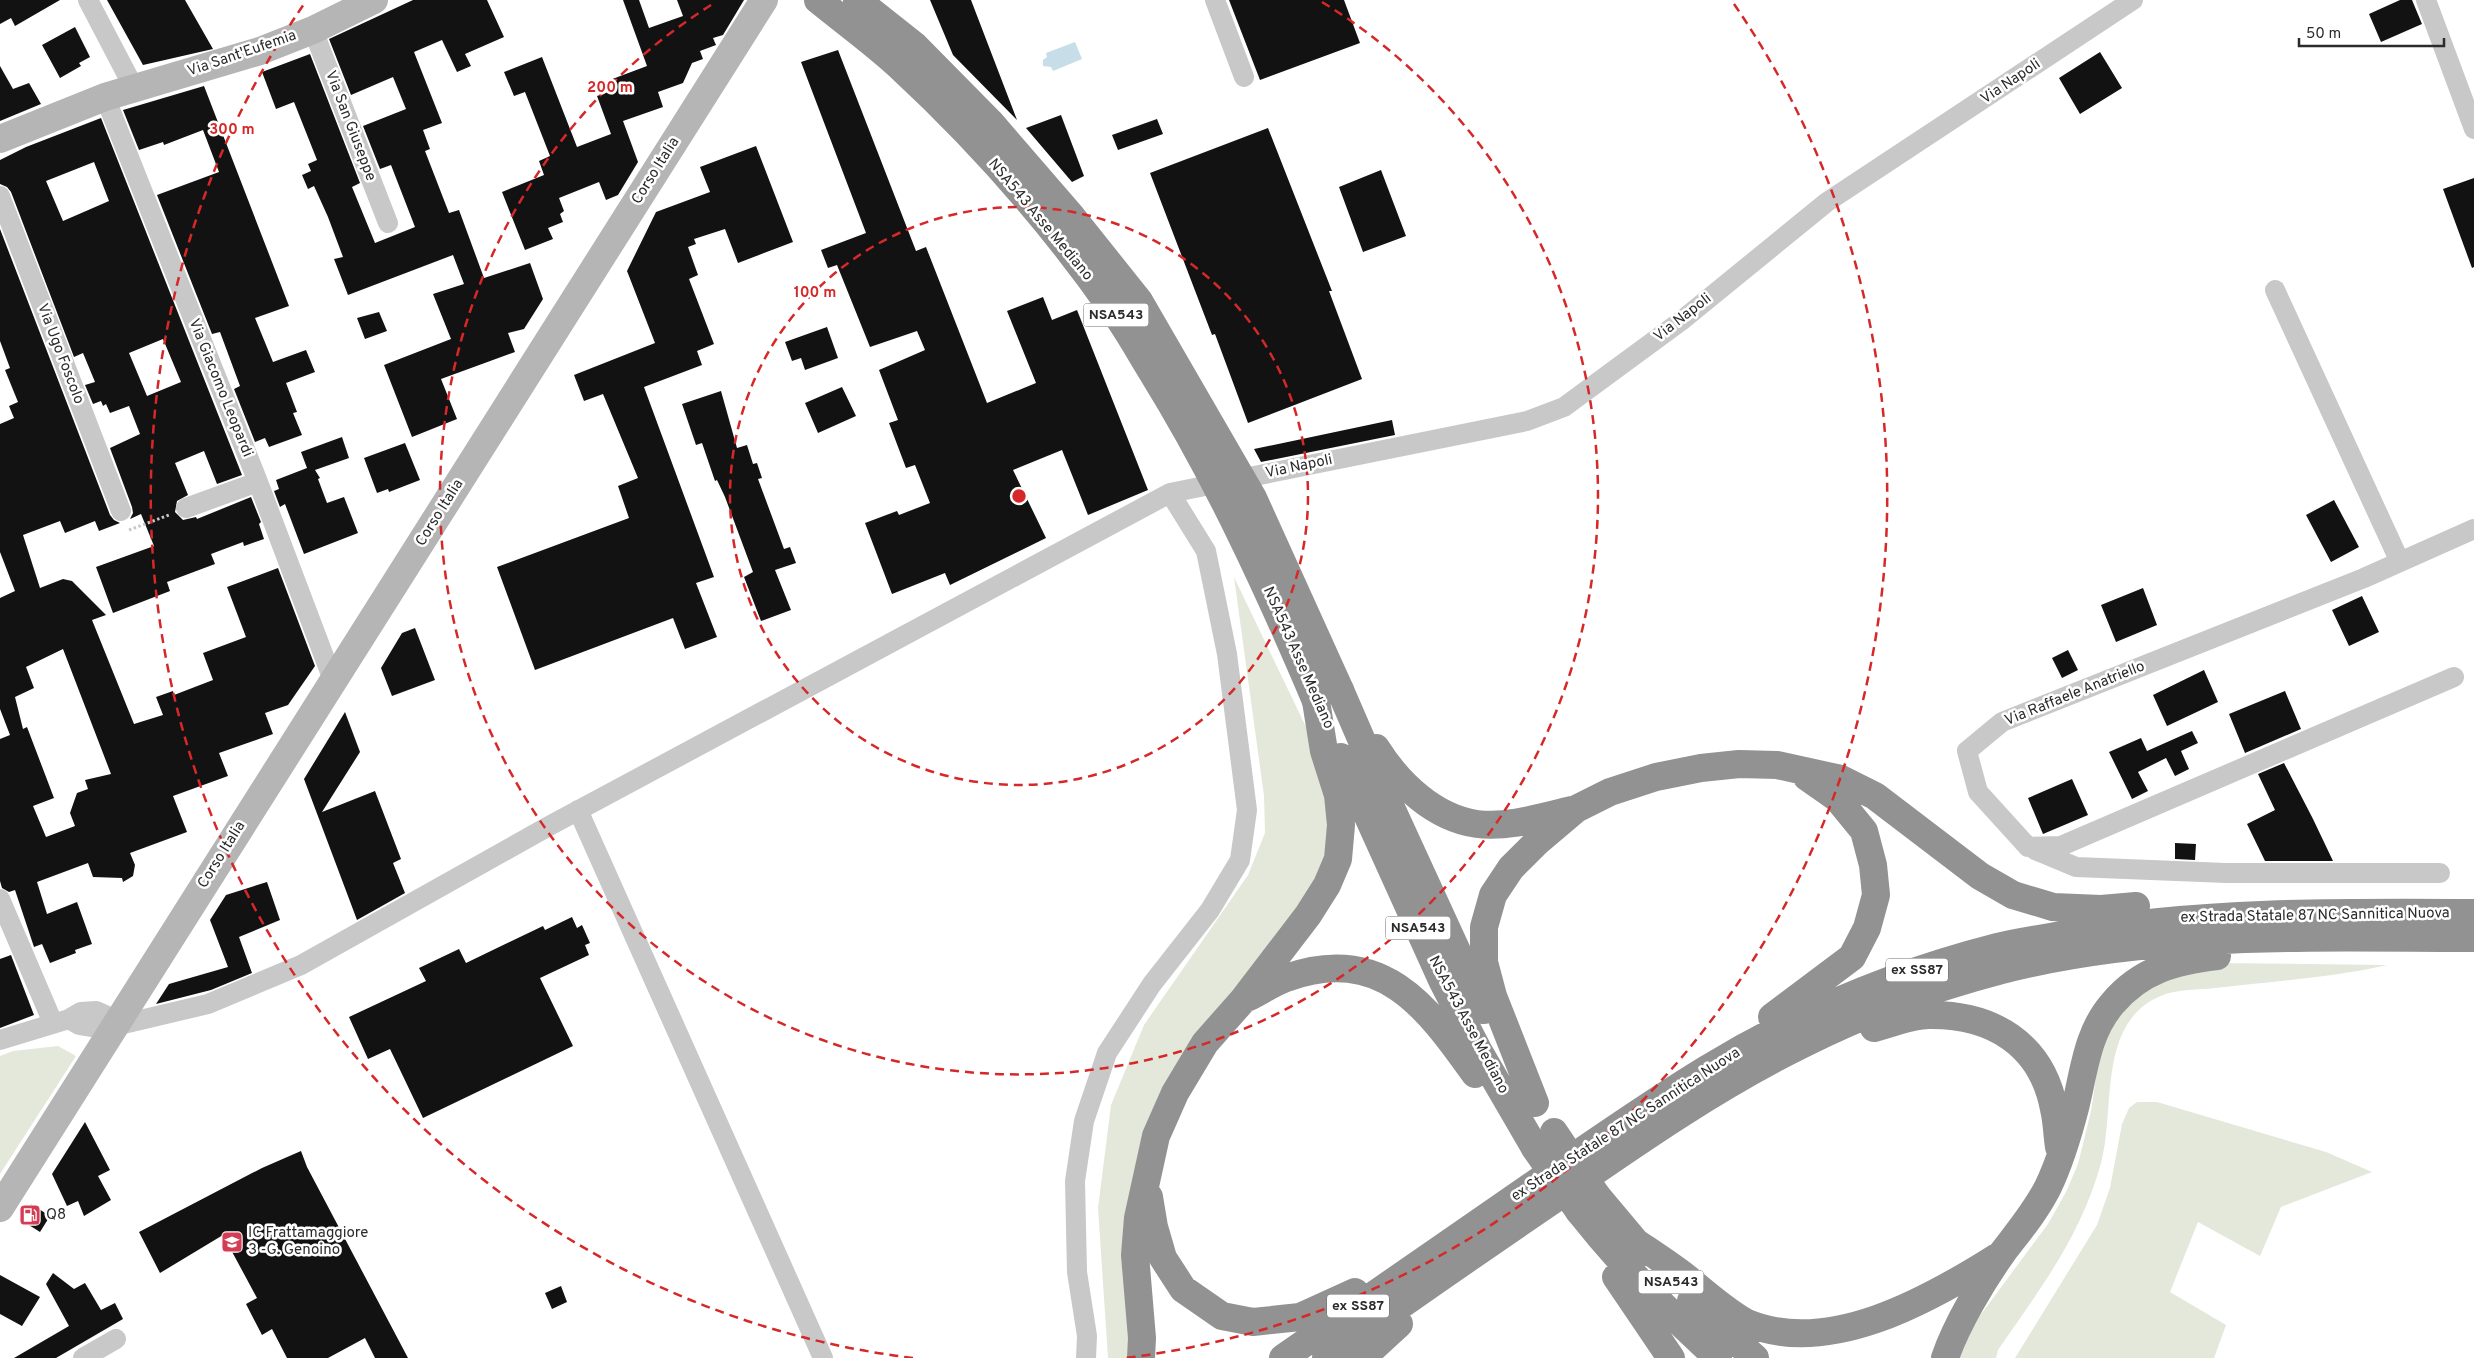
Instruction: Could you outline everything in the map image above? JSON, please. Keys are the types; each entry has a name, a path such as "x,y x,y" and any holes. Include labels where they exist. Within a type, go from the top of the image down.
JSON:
{"highway":[{"name":"NSA543 Asse Mediano","path":"818,0 899,66 975,142 1054,232 1116,314 1174,408 1228,507 1271,595 1328,695 1464,970 1535,1103 1544,1140"},
{"name":"NSA543 Asse Mediano","path":"857,0 916,46 990,122 1072,217 1139,301 1253,498 1328,695 1442,980 1478,1050 1588,1203 1615,1256 1654,1299 1718,1358"},
{"path":"1328,695 1412,792 1440,812 1477,824 1516,822 1576,810"},
{"path":"1141,1358 1142,1338 1135,1255 1138,1218 1156,1136 1175,1093 1205,1044 1243,1000 1308,915 1327,885 1338,859 1341,825 1338,795 1324,752 1328,695"},
{"path":"1535,1103 1493,996 1484,962 1484,927 1493,895 1511,868 1537,842 1576,810 1610,792 1647,780 1701,768 1739,764 1777,765 1840,779 1875,796 1980,876 2013,895 2053,907 2101,909 2176,903 2212,904 2296,913"},
{"path":"1707,1069 1752,1030 1798,1000 1852,957 1868,928 1876,895 1873,865 1864,831 1837,798 1797,770"},
{"name":"ex Strada Statale 87 NC Sannitica Nuova","path":"1326,1358 1439,1263 1707,1069 1798,1019 1870,987 1932,965 2000,946 2149,921 2296,913 2474,913"},
{"path":"1945,1358 1958,1327 2002,1254 2027,1222 2048,1188 2060,1158 2075,1107 2092,1035 2112,1003 2139,978 2174,963 2342,938"},
{"name":"ex Strada Statale 87 NC Sannitica Nuova","path":"1283,1358 1618,1156 1718,1092 1802,1044 1878,1010 1939,988 2004,970 2105,951 2150,945 2197,941 2474,938"},
{"path":"1243,1000 1286,978 1323,969 1364,970 1405,990 1434,1019 1492,1098 1544,1140"},
{"path":"1802,1044 1928,1015 1972,1019 2004,1031 2027,1051 2042,1074 2054,1107 2060,1158"},
{"path":"1146,1177 1154,1227 1163,1258 1183,1289 1222,1316 1253,1322 1300,1318 1439,1263"},
{"name":"NSA543 Asse Mediano","path":"1588,1203 1631,1238 1706,1316 1755,1358"},
{"path":"1588,1203 1600,1253 1671,1358"},
{"path":"1631,1238 1745,1322 1789,1335 1821,1336 1855,1330 1897,1316 1931,1299 2002,1254"},
{"path":"1362,1358 1408,1316 1439,1263"}],"street":[{"path":"88,0 134,88"},
{"name":"Via Sant'Eufemia","path":"0,139 105,97 260,51 313,30 374,0"},
{"name":"Corso Italia","path":"0,1208 332,680 764,0"},
{"path":"1215,0 1244,78"},
{"name":"Via Napoli","path":"115,1026 208,1004 301,964 578,810 1170,493 1527,421 1564,407 1681,321 1827,202 2133,0"},
{"path":"2426,0 2474,129"},
{"name":"Via San Giuseppe","path":"313,30 388,223"},
{"name":"Via Giacomo Leopardi","path":"105,97 258,482 332,680"},
{"name":"Via Ugo Foscolo","path":"0,196 121,511"},
{"path":"2275,290 2400,562"},
{"path":"186,508 258,482"},
{"path":"1086,1358 1087,1336 1077,1272 1075,1181 1084,1121 1107,1053 1152,984 1210,910 1240,860 1247,810 1227,654 1206,551 1170,493"},
{"name":"Via Raffaele Anatriello","path":"2028,847 1978,792 1967,751 2002,722 2168,657 2400,562 2474,529"},
{"path":"2028,847 2061,846 2454,677"},
{"path":"578,810 823,1358"},
{"path":"2028,847 2076,867 2226,874 2440,873"},
{"path":"0,899 61,1021"},
{"path":"0,1040 61,1021 81,1012 96,1011 105,1015 115,1026"},
{"path":"83,1358 116,1339"}],"path":[{"path":"121,511 129,530 186,508"}],"shaded area":[{"path":"1234,577 1319,754 1332,854 1311,905 1177,1065 1140,1145 1126,1224 1132,1358 1108,1358 1098,1208 1111,1105 1144,1025 1248,875 1265,833 1264,796"},
{"path":"2214,963 2387,965 2323,976 2175,992 2163,995 2142,1007 2127,1024 2118,1045 2112,1068 2101,1163 2093,1189 2071,1238 2044,1283 1998,1350 1996,1358 1956,1358 1959,1349 1979,1317 2048,1224 2066,1192 2078,1164 2091,1111 2099,1058 2106,1036 2122,1008 2159,979"},
{"path":"58,1046 76,1056 0,1174 0,1056 13,1051"},
{"path":"2137,1102 2157,1102 2326,1152 2372,1172 2281,1207 2260,1256 2198,1222 2170,1292 2226,1325 2214,1358 2015,1358 2097,1225 2110,1188 2122,1124 2129,1108"}],"water":[{"path":"1075,42 1082,59 1053,71 1051,67 1043,66 1043,60 1047,57 1046,53"}],"building":[{"path":"0,0 60,0 15,26 11,18 0,24"},
{"path":"107,0 185,0 213,49 143,65"},
{"path":"413,0 487,0 504,37 465,54 471,66 457,72 442,40 414,52 442,123 423,130 430,149 425,151 449,213 459,210 484,278 530,263 543,299 524,329 508,333 515,352 441,379 457,419 412,437 384,365 451,339 433,294 464,284 453,255 348,295 334,259 343,257 328,217 314,186 308,189 302,175 311,171 308,164 317,160 294,102 276,109 262,72 310,54 360,183 352,187 375,243 415,227 391,165 380,169 363,126 406,109 393,77 351,95 329,39"},
{"path":"623,0 639,0 649,28 683,16 677,0 744,0 723,35 713,38 716,45 700,51 703,59 692,63 683,83 658,92 663,107 623,121 638,162 618,195 606,200 599,182 559,198 564,211 560,214 563,222 548,228 553,239 525,250 502,192 544,175 539,161 550,156 525,92 514,96 504,72 542,57 577,147 611,134 597,96 611,91 607,81 647,66"},
{"path":"930,0 971,0 1017,120 953,55"},
{"path":"1229,0 1344,0 1360,43 1260,80"},
{"path":"2400,0 2412,0 2422,24 2381,42 2369,14"},
{"path":"75,27 90,57 79,63 81,66 60,78 42,45"},
{"path":"838,50 916,251 926,247 987,403 1036,383 1007,311 1043,297 1052,320 1077,310 1148,490 1088,515 1062,450 1013,470 1046,538 950,585 945,573 892,594 865,523 897,511 899,515 930,503 915,465 906,468 889,423 898,420 879,370 925,350 917,331 870,347 837,265 828,268 821,250 866,233 801,62"},
{"path":"2100,52 2122,88 2080,114 2059,78"},
{"path":"0,66 13,89 29,83 41,104 0,121"},
{"path":"204,86 289,306 255,318 273,362 306,350 315,372 286,383 297,412 293,413 302,435 269,447 265,438 255,442 234,389 240,386 220,332 212,334 157,195 219,172 203,130 164,145 163,142 139,150 123,110"},
{"path":"1061,115 1084,176 1072,182 1026,128"},
{"path":"101,118 242,475 217,484 204,451 175,463 188,495 177,501 175,512 183,520 196,517 197,519 251,497 261,522 259,524 264,539 244,546 243,542 211,554 215,564 167,582 170,591 113,613 96,567 154,546 141,514 130,519 133,513 132,507 110,448 140,434 129,406 110,413 106,404 103,406 101,401 93,404 85,385 95,382 83,353 74,357 11,192 7,187 0,184 0,160 26,147","holes":["94,162 109,201 63,221 46,181","163,339 181,382 147,396 129,353"]},
{"path":"1157,119 1163,134 1118,150 1112,135"},
{"path":"1268,128 1332,291 1329,291 1362,379 1248,423 1215,334 1212,335 1150,173"},
{"path":"756,146 793,242 738,263 725,229 694,239 696,244 688,247 698,275 689,279 714,344 697,351 702,365 644,387 714,577 696,583 717,637 685,649 673,618 535,670 497,567 629,518 618,486 638,478 603,394 584,401 574,375 655,343 627,271 656,212 710,192 700,167"},
{"path":"1381,170 1406,236 1363,252 1339,187"},
{"path":"2474,178 2474,267 2472,268 2443,189"},
{"path":"0,229 110,515 120,523 99,531 95,521 65,533 60,521 23,535 40,588 63,579 72,581 106,615 92,620 134,724 163,715 156,697 173,691 174,695 213,680 203,653 246,637 227,587 278,568 315,666 288,705 265,713 273,734 219,753 228,776 173,796 187,832 130,853 135,865 133,876 123,882 122,878 93,877 88,863 37,882 47,914 77,902 92,944 75,950 76,953 50,963 42,944 34,947 15,890 9,892 2,888 0,881 0,739 10,735 0,709 0,598 15,591 0,552 0,424 14,418 9,406 18,402 5,370 10,368 0,341","holes":["63,649 111,774 85,780 88,789 77,793 70,813 75,826 46,837 33,806 54,798 27,727 23,729 15,697 34,688 26,667"]},
{"path":"379,312 387,331 365,339 357,318"},
{"path":"827,327 838,358 805,370 801,358 792,361 785,342"},
{"path":"842,387 856,416 818,433 805,403"},
{"path":"721,391 737,448 747,445 753,464 757,463 762,478 758,479 784,549 790,547 796,563 775,570 791,610 761,621 744,577 753,572 725,497 717,480 715,481 702,443 696,445 682,404"},
{"path":"1392,420 1395,435 1261,462 1254,449"},
{"path":"342,437 349,458 315,470 320,478 318,479 327,503 344,497 358,533 304,554 285,504 280,507 274,491 279,489 276,480 307,468 301,452"},
{"path":"405,443 420,480 389,492 388,489 377,493 364,458"},
{"path":"2334,500 2359,547 2331,562 2306,515"},
{"path":"2143,588 2157,625 2116,642 2101,605"},
{"path":"2362,596 2379,632 2349,646 2332,610"},
{"path":"415,628 435,680 392,696 381,668 402,633"},
{"path":"2068,650 2078,670 2062,678 2052,658"},
{"path":"2204,670 2218,702 2167,726 2153,695"},
{"path":"2285,691 2301,729 2245,753 2229,714"},
{"path":"345,712 360,752 322,812 375,791 401,859 393,863 405,893 357,920 304,779"},
{"path":"2192,731 2198,743 2181,751 2189,769 2175,776 2166,758 2138,772 2148,791 2132,799 2109,752 2141,738 2147,751"},
{"path":"2284,763 2333,861 2265,861 2247,824 2275,810 2258,774"},
{"path":"2072,779 2088,815 2043,834 2028,798"},
{"path":"2175,843 2196,844 2195,860 2175,859"},
{"path":"267,882 280,920 239,937 252,973 211,990 156,1004 169,984 228,967 210,920 226,895"},
{"path":"572,917 577,928 582,925 590,943 585,945 589,955 540,978 573,1046 423,1118 390,1049 368,1059 349,1017 426,981 419,968 459,949 466,963 543,926 545,930"},
{"path":"11,955 34,1015 0,1028 0,959"},
{"path":"85,1122 110,1170 98,1176 111,1200 84,1216 78,1201 67,1206 52,1174"},
{"path":"301,1151 307,1167 408,1358 375,1358 365,1338 328,1358 287,1358 272,1329 262,1335 246,1304 257,1298 223,1235 160,1273 139,1232 262,1168"},
{"path":"31,1204 50,1216 40,1232 21,1220"},
{"path":"53,1273 74,1289 85,1283 101,1310 115,1303 123,1319 56,1358 14,1358 69,1326 46,1284"},
{"path":"0,1275 40,1297 22,1326 0,1314"},
{"path":"561,1286 567,1302 552,1309 545,1293"}],"place":[{"name":"Q8","path":"30,1215"},
{"name":"IC Frattamaggiore 3 -G. Genoino","path":"232,1242"}]}
